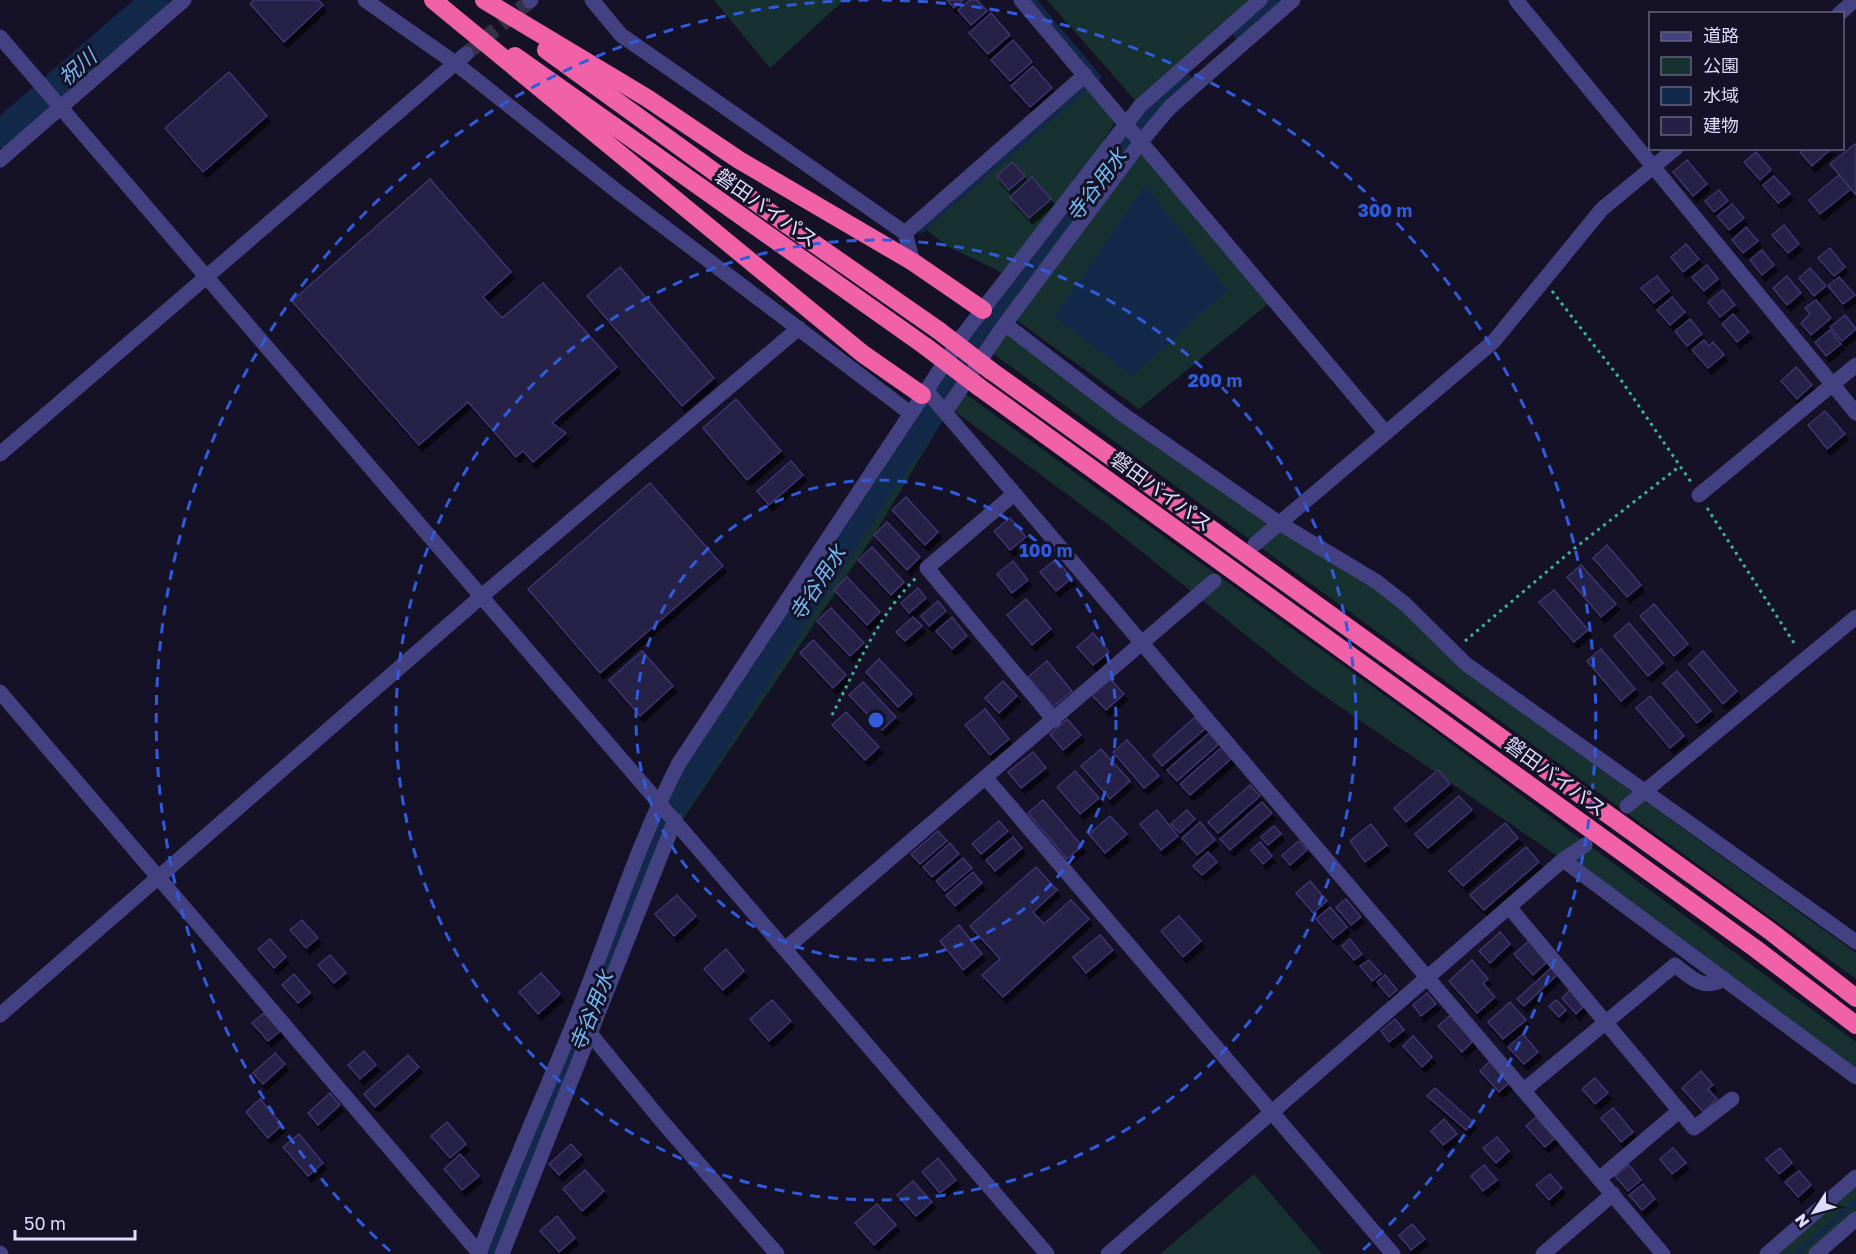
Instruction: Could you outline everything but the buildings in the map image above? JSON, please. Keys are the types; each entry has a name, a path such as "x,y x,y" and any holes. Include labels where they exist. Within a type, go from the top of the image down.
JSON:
{"highway":[{"name":"磐田バイパス","path":"435,0 925,346 1746,942 1856,1025"},
{"path":"435,0 496,55 862,354 934,401"},
{"name":"磐田バイパス","path":"477,0 1770,931 1856,998"},
{"path":"484,0 647,98 739,160 913,262 983,310"}],"street":[{"path":"0,160 184,0"},
{"path":"365,0 461,59 618,192 910,413"},
{"path":"592,0 621,35 905,232 913,262"},
{"path":"1021,0 1386,433"},
{"path":"502,1254 583,1025 669,812 679,763 910,413 934,401 1005,324 1133,135 1140,106 1260,0"},
{"path":"934,401 983,310 1133,135 1170,107 1293,0"},
{"path":"1516,0 1856,413"},
{"path":"1841,12 1855,0"},
{"path":"0,37 483,595 1047,1254"},
{"path":"0,454 461,59"},
{"path":"905,232 1088,80"},
{"path":"1255,544 1494,341 1602,209 1674,150"},
{"path":"1005,324 1125,416 1280,523 1377,582 1405,604 1466,664 1856,942"},
{"path":"0,1015 158,875 483,595 798,328"},
{"path":"1699,495 1856,365"},
{"path":"934,401 1663,1254"},
{"path":"1014,494 927,568 1053,720"},
{"path":"785,949 1214,581"},
{"path":"1627,806 1856,617"},
{"path":"0,692 479,1254 511,1167 583,1025 669,812"},
{"path":"986,778 1393,1254"},
{"path":"1108,1254 1563,860 1585,845"},
{"path":"1563,860 1856,1077"},
{"path":"1509,907 1694,1128 1732,1099"},
{"path":"1524,1090 1675,965 1699,984 1715,984 1724,979"},
{"path":"583,1025 660,1119 777,1254"},
{"path":"1599,1179 1679,1111"},
{"path":"1767,1254 1856,1177"},
{"path":"1543,1254 1612,1194"},
{"path":"1816,1254 1856,1220"}],"path":[{"path":"1544,280 1621,380 1680,466 1805,660"},
{"path":"1453,651 1575,547 1680,466"},
{"path":"832,715 878,626 902,592 927,568"}],"green space":[{"path":"714,0 844,0 770,68"},
{"path":"1047,0 1260,0 1140,106"},
{"path":"1085,75 1118,117 1063,207 1009,276 947,246 916,222"},
{"path":"1145,149 1273,300 1139,409 1011,316"},
{"path":"1005,324 1377,582 1479,682 1856,953 1856,979 988,350"},
{"path":"960,390 1430,728 1856,1042 1856,1077 1563,860 1307,684 1107,524 949,407"},
{"path":"910,413 938,428 874,535 679,825 502,1254 479,1254 659,800"},
{"path":"1254,1174 1322,1254 1160,1254"},
{"path":"1856,1177 1856,1217 1812,1254 1767,1254"}],"water":[{"path":"1145,185 1228,290 1132,376 1054,317"}],"waterway":[{"name":"祝川","path":"0,134 155,0"},
{"path":"921,231 1099,77 1034,0"},
{"name":"寺谷用水","path":"1247,31 1281,0"},
{"name":"寺谷用水","path":"492,1254 664,824 675,803 883,481 1114,158 1144,124 1183,88"},
{"path":"1796,1254 1856,1202"}],"tunnel":[{"path":"466,54 530,1"}]}
